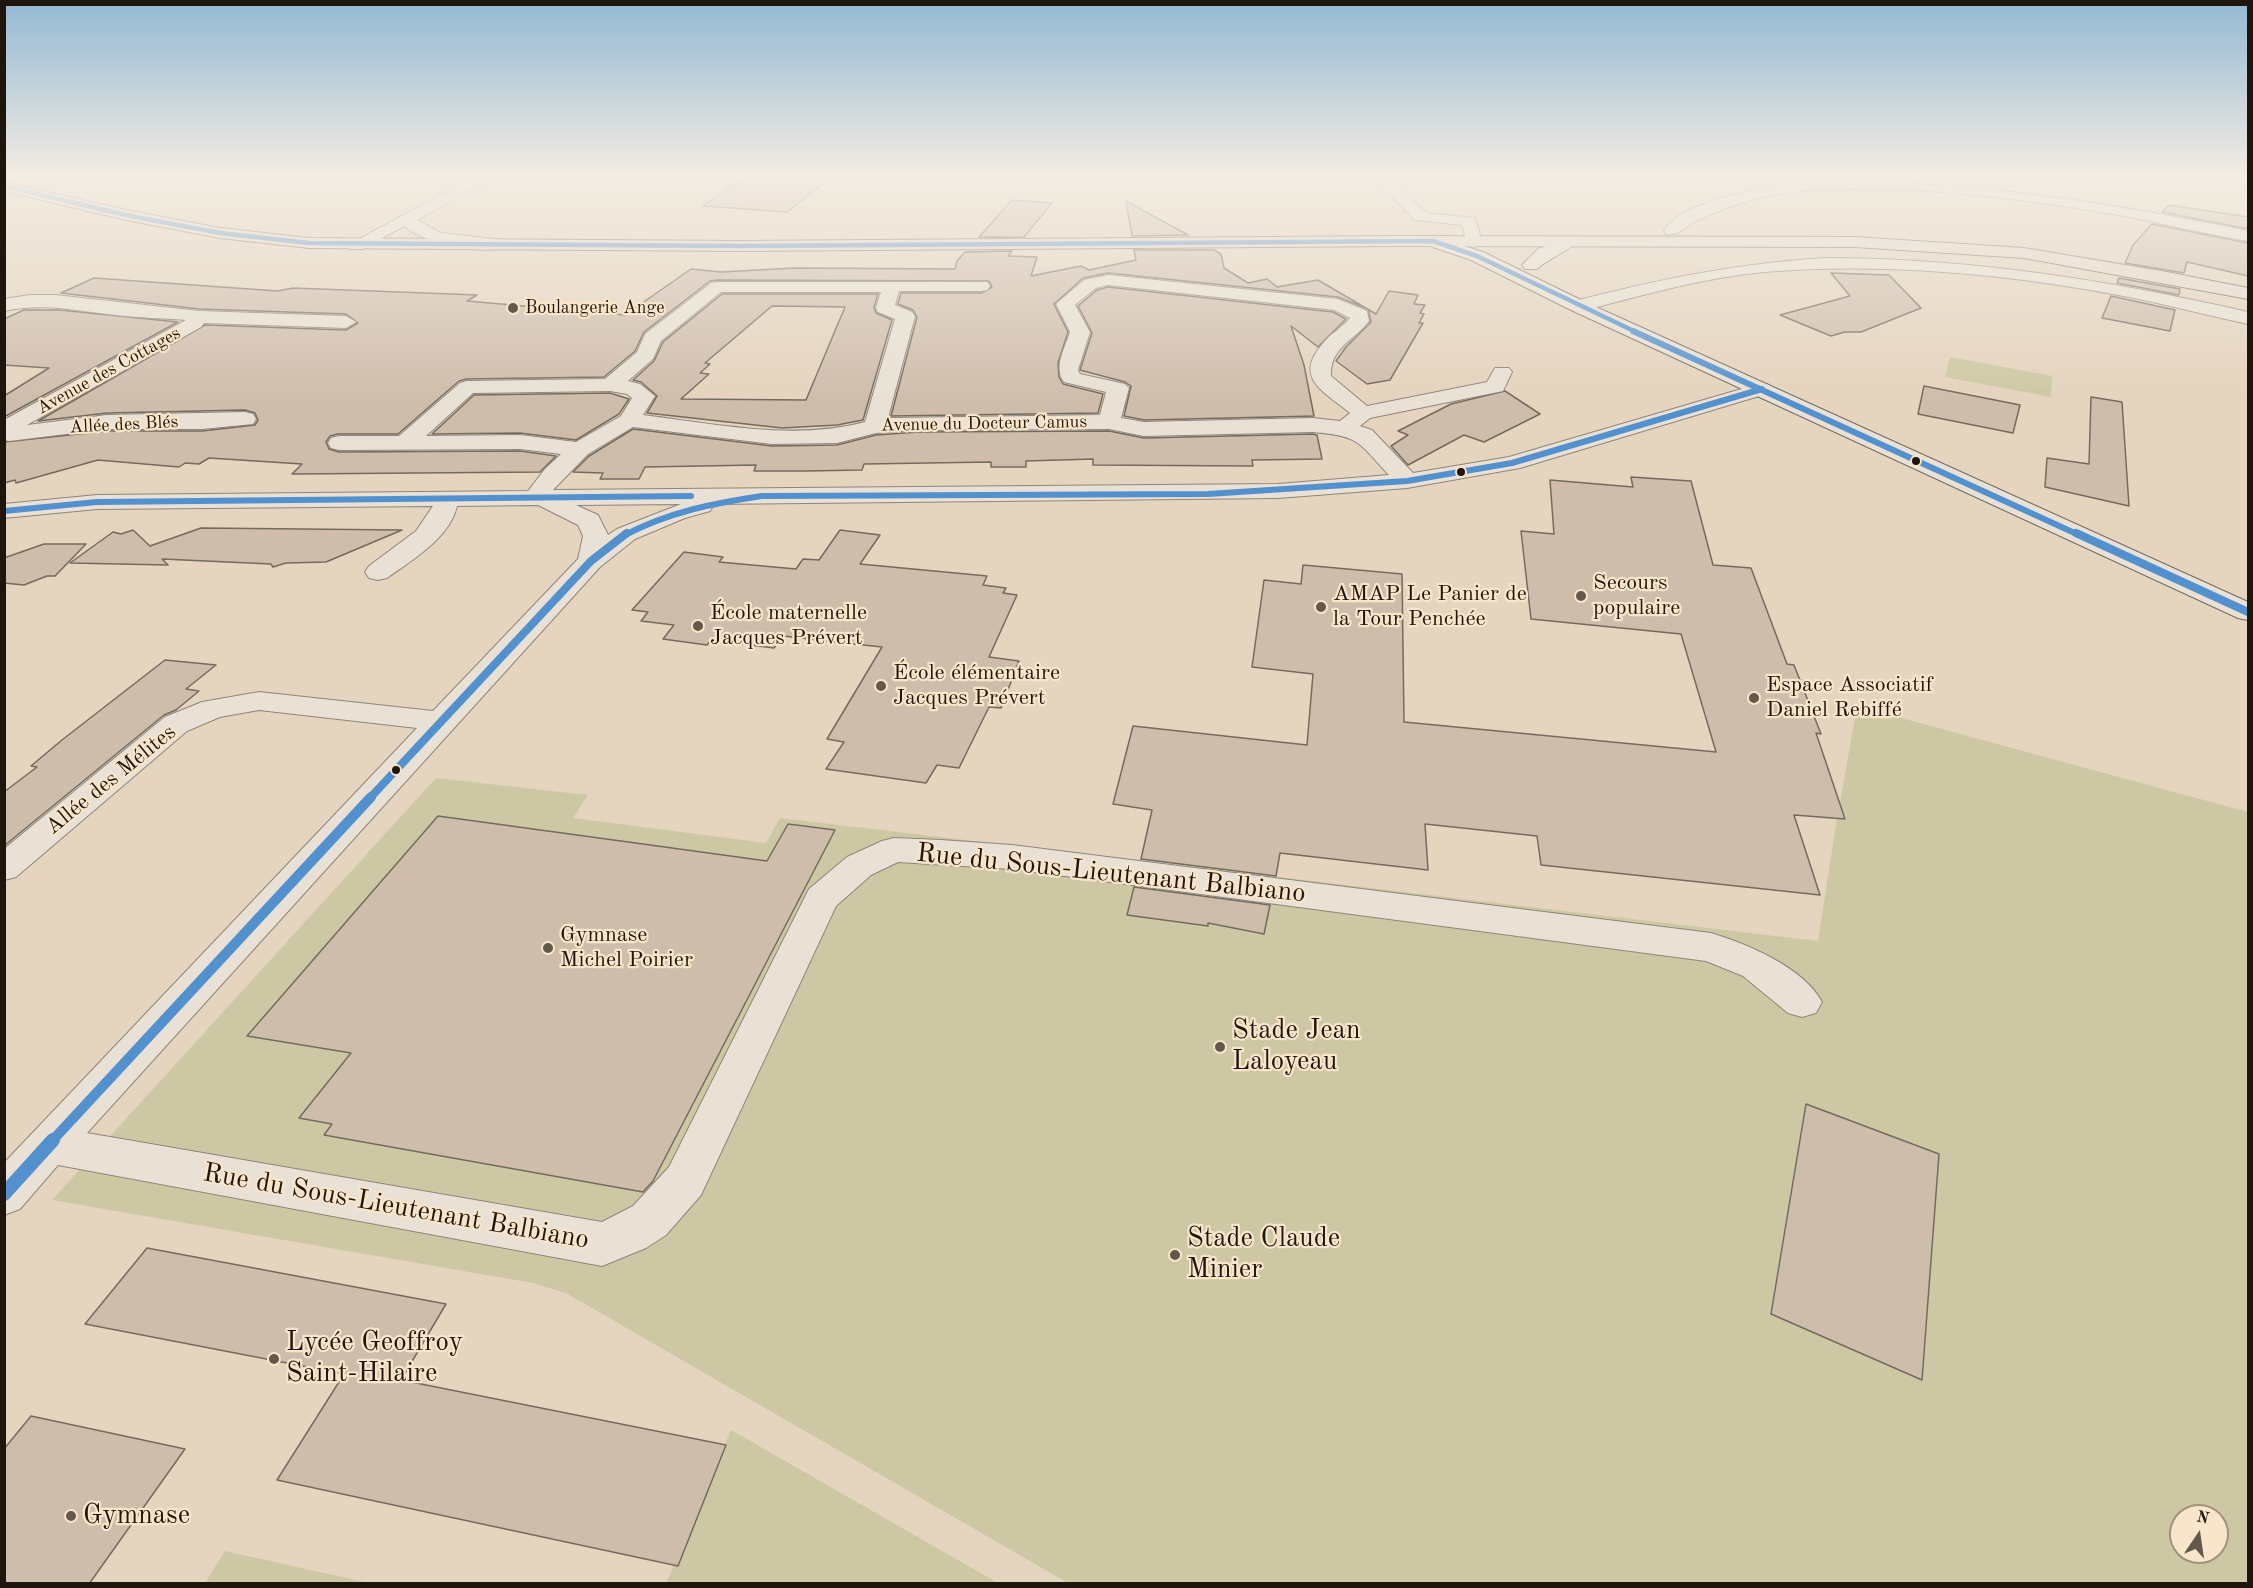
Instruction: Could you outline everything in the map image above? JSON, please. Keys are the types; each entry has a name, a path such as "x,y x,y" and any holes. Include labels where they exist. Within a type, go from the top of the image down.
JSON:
{"main road":[{"path":"1987,250 2088,262 2248,294"}],"street":[{"path":"1478,250 1540,287 1578,306 2248,612"},
{"path":"1510,250 1518,254 1530,265 1540,287"},
{"path":"1530,265 1551,250"},
{"path":"1578,306 1713,274 1763,267 1853,264 1954,268 2036,276 2127,291 2248,318"},
{"path":"1109,422 1119,388 1071,378 1068,370 1080,332 1065,304 1090,284 1108,280 1338,305 1354,310 1360,315 1359,321 1328,348 1319,364 1321,378 1363,413"},
{"path":"610,385 646,355 652,338 722,281 981,286"},
{"path":"876,426 905,316 885,308 892,286"},
{"name":"Avenue des Cottages","path":"4,305 44,299 83,302 105,308 189,314 197,317 194,323 4,429"},
{"path":"197,317 346,322"},
{"path":"1344,428 1363,413 1496,387 1502,372"},
{"path":"405,443 467,387 610,385 633,388 644,396 629,420 580,449 553,474 535,498"},
{"path":"4,511 97,502 1208,494 1407,481 1512,463 1762,390"},
{"name":"Allée des Blés","path":"4,435 107,422 202,422 245,419"},
{"name":"Avenue du Docteur Camus","path":"629,420 772,437 837,436 876,426 919,423 1109,422 1144,429 1314,425 1344,428 1364,435 1407,481"},
{"path":"339,443 520,442 580,449"},
{"path":"4,1195 440,721 591,561 626,534 676,513 762,496"},
{"path":"535,498 558,504 589,520 596,536 591,561"},
{"path":"378,572 419,543 437,525 445,507"},
{"name":"Allée des Mélites","path":"4,868 176,724 213,709 259,701 440,721"},
{"name":"Rue du Sous-Lieutenant Balbiano","path":"50,1145 602,1244 636,1232 662,1212 685,1181 822,898 859,866 894,850 1012,857 1711,947 1756,966 1802,1002"}],"shaded area":[{"path":"1950,357 2052,376 2051,397 1945,377"},
{"name":"Stade Jean Laloyeau","path":"1857,706 2248,812 2248,1583 1068,1583 566,1293 533,1283 52,1200 436,778 588,795 573,818 766,843 780,818 1818,941 1837,818 1844,819 1840,803"},
{"path":"731,1430 998,1583 666,1584"},
{"path":"225,1551 369,1583 205,1583"}],"building":[{"path":"1134,250 1214,250 1221,254 1224,268 1248,283 1267,279 1277,287 1318,280 1366,308 1338,297 1108,273 1083,278 1054,304 1068,332 1058,363 1059,377 1063,384 1103,394 1098,413 891,416 917,317 913,310 898,304 901,293 981,293 992,287 989,281 717,280 710,281 644,332 635,351 604,377 466,379 459,381 398,434 338,434 330,436 326,442 329,449 339,452 520,451 556,456 540,472 292,474 302,464 209,458 199,464 185,463 179,467 98,460 16,483 15,480 4,483 4,442 107,431 202,431 255,425 258,420 255,413 245,410 107,413 38,421 205,325 346,330 358,323 346,314 199,309 61,293 94,278 278,291 293,288 477,295 467,301 625,315 691,269 721,272 795,268 955,269 957,261 965,252 1012,251 1008,256 1037,257 1031,276 1081,266 1089,270 1136,260"},
{"path":"2131,250 2248,250 2248,276 2187,262 2184,273 2125,263"},
{"path":"1831,273 1889,275 1921,308 1861,332 1845,332 1831,336 1780,315 1850,296"},
{"path":"2119,278 2180,289 2179,295 2117,283"},
{"path":"1108,287 1333,312 1346,319 1318,347 1291,326 1304,365 1314,416 1144,420 1124,416 1131,386 1125,382 1080,370 1092,333 1078,306 1097,290"},
{"path":"1389,291 1418,295 1414,304 1425,305 1420,313 1424,314 1419,323 1423,323 1390,380 1367,384 1336,361 1346,347 1371,322 1368,309 1376,314"},
{"path":"722,294 878,294 874,307 876,313 892,320 863,420 837,425 782,428 647,413 657,396 641,382 633,380 654,361 663,342","holes":["772,306 845,307 806,400 681,399 709,374 700,373 710,364 705,363"]},
{"path":"2111,296 2175,310 2170,331 2102,318"},
{"path":"24,310 60,310 178,322 4,417 4,396 49,368 4,365 4,319"},
{"path":"1924,386 2020,405 2013,433 1918,414"},
{"path":"1505,391 1540,414 1484,442 1464,435 1408,465 1391,446 1408,435 1398,431 1451,404"},
{"path":"610,393 629,399 619,414 576,440 520,433 432,434 474,395"},
{"path":"2091,397 2122,402 2129,506 2045,487 2047,458 2089,464"},
{"path":"633,429 772,446 837,445 876,435 919,432 1109,431 1144,438 1313,434 1317,435 1322,459 1252,460 1253,466 1093,465 1093,459 1026,461 1026,467 991,467 991,462 864,464 862,470 806,471 754,471 756,465 645,467 639,479 600,479 603,473 573,472 589,456"},
{"name":"Espace Associatif Daniel Rebiffé","path":"1631,477 1691,481 1713,565 1751,568 1787,664 1794,665 1821,734 1816,733 1845,819 1794,815 1820,895 1541,865 1537,836 1425,824 1428,870 1280,853 1276,876 1141,859 1152,810 1113,804 1133,726 1307,745 1313,674 1252,667 1264,580 1301,584 1303,565 1402,574 1404,722 1716,752 1681,634 1531,619 1521,531 1554,534 1550,480 1633,487"},
{"path":"201,528 402,530 326,562 286,563 273,567 271,564 162,559 168,565 70,563 113,532 121,534 133,530 150,546"},
{"path":"840,530 880,535 860,564 987,576 983,585 1006,588 1003,593 1017,595 989,657 1019,661 1001,708 989,707 959,768 937,765 926,783 826,769 844,742 827,739 882,647 783,636 774,648 711,640 707,645 663,639 674,625 641,621 648,612 632,610 684,552 723,557 719,562 796,569 803,559 819,560"},
{"path":"44,544 86,544 55,576 47,576 24,585 4,583 4,558"},
{"path":"165,660 216,665 186,689 199,691 176,710 164,715 4,846 4,792 37,767 31,766 62,740"},
{"name":"Gymnase Michel Poirier","path":"438,816 767,861 788,824 835,830 653,1181 643,1192 324,1135 332,1124 299,1118 351,1053 247,1036"},
{"path":"1134,887 1270,905 1264,934 1208,923 1208,926 1127,915"},
{"path":"1806,1104 1939,1154 1922,1380 1771,1314"},
{"path":"147,1248 446,1304 401,1380 726,1445 678,1566 277,1480 344,1374 85,1324"},
{"name":"Gymnase","path":"31,1416 185,1449 89,1584 4,1584 4,1449"}],"transit line":[{"path":"1460,250 1477,256 1578,306 2248,612"},
{"path":"4,1194 133,1052 591,561 626,534 676,513 703,505 762,496 1208,494 1407,481 1512,463 1762,389"},
{"path":"4,511 97,502 691,496"}],"place":[{"name":"Boulangerie Ange","path":"513,308"},
{"name":"Secours populaire","path":"1581,596"},
{"name":"AMAP Le Panier de la Tour Penchée","path":"1321,607"},
{"name":"École maternelle Jacques Prévert","path":"698,626"},
{"name":"École élémentaire Jacques Prévert","path":"881,686"},
{"name":"Espace Associatif Daniel Rebiffé","path":"1754,698"},
{"name":"Gymnase Michel Poirier","path":"548,948"},
{"name":"Stade Jean Laloyeau","path":"1220,1047"},
{"name":"Stade Claude Minier","path":"1175,1255"},
{"name":"Lycée Geoffroy Saint-Hilaire","path":"274,1359"},
{"name":"Gymnase","path":"71,1516"}]}
